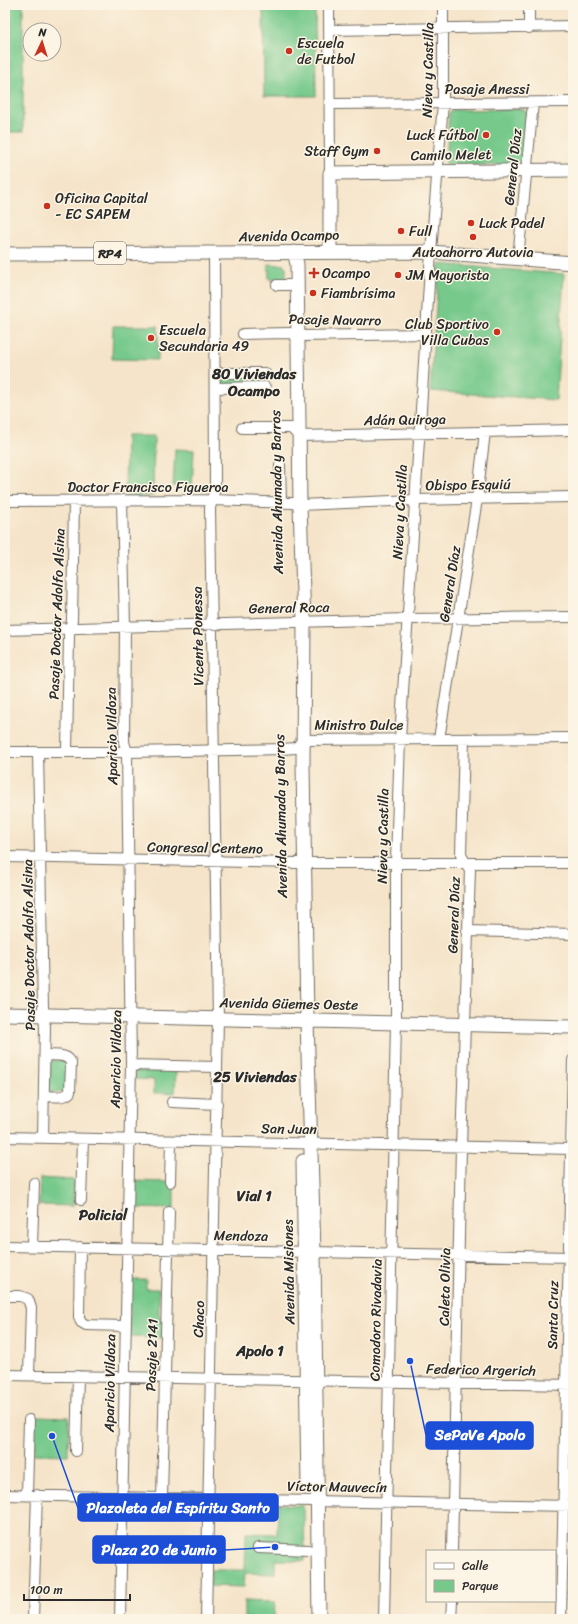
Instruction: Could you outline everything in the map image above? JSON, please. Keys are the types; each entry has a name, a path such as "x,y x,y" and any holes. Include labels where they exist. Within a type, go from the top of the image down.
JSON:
{"main road":[{"name":"Camilo Melet","path":"330,173 573,170"},
{"path":"330,173 330,251"},
{"name":"Avenida Ocampo","path":"5,254 330,251 431,252 573,263"},
{"name":"Avenida Ahumada y Barros","path":"294,252 290,265 294,335"},
{"name":"Avenida Ahumada y Barros","path":"294,252 297,264 294,335 295,432 291,503 300,622 303,1020"},
{"name":"Avenida Güemes Oeste","path":"5,1014 464,1023 573,1027"},
{"name":"Avenida Misiones","path":"303,1020 310,1251 313,1501 318,1619"},
{"name":"Avenida Misiones","path":"311,1619 309,1550 313,1501"}],"street":[{"path":"329,5 330,173"},
{"name":"Nieva y Castilla","path":"396,1022 396,862 400,739 425,334 443,102 444,29 442,5"},
{"path":"528,5 529,28"},
{"path":"330,30 529,28 573,26"},
{"name":"General Díaz","path":"518,259 533,102"},
{"name":"Pasaje Anessi","path":"330,104 573,102"},
{"name":"Vicente Ponessa","path":"214,252 215,488 210,508 218,1019"},
{"path":"277,285 290,285"},
{"name":"Pasaje Navarro","path":"243,334 425,334"},
{"path":"215,373 265,373"},
{"path":"215,388 265,387"},
{"name":"Adán Quiroga","path":"242,428 295,432 419,434 573,430"},
{"name":"General Díaz","path":"439,739 477,499 485,432"},
{"path":"280,465 291,503"},
{"name":"Obispo Esquiú","path":"291,503 573,497"},
{"name":"Aparicio Vildoza","path":"120,1619 131,1065 127,752 124,742 126,626 122,500"},
{"name":"Doctor Francisco Figueroa","path":"5,502 212,500 291,503"},
{"name":"Pasaje Doctor Adolfo Alsina","path":"67,752 69,635 72,620 74,501"},
{"name":"General Roca","path":"5,630 408,619 573,617"},
{"name":"Ministro Dulce","path":"5,752 213,750 400,739 573,738"},
{"name":"General Díaz","path":"464,739 461,855 470,870 464,1023"},
{"name":"Pasaje Doctor Adolfo Alsina","path":"38,752 45,1026 43,1138"},
{"name":"Congresal Centeno","path":"5,857 301,863 573,863"},
{"path":"467,930 573,934"},
{"name":"Chaco","path":"206,1619 215,1250 218,1019"},
{"name":"Comodoro Rivadavia","path":"384,1619 396,1022"},
{"name":"Caleta Olivia","path":"452,1550 457,1384 464,1023"},
{"path":"44,1096 68,1095 70,1092 71,1063 69,1058 66,1056 45,1055"},
{"name":"Santa Cruz","path":"561,1619 568,1506 573,1060"},
{"path":"131,1065 217,1067"},
{"path":"172,1102 217,1104"},
{"name":"San Juan","path":"5,1138 572,1149"},
{"path":"81,1200 83,1139"},
{"path":"170,1182 171,1141"},
{"path":"32,1246 34,1183"},
{"name":"Pasaje 2141","path":"162,1498 169,1212"},
{"name":"Mendoza","path":"5,1246 571,1257"},
{"path":"80,1247 79,1317 81,1322 86,1325 125,1326"},
{"path":"5,1296 20,1296 28,1299 31,1308 29,1375"},
{"name":"Federico Argerich","path":"5,1375 569,1385"},
{"path":"76,1451 78,1376"},
{"path":"26,1495 29,1420"},
{"name":"Víctor Mauvecín","path":"5,1494 568,1506"},
{"path":"33,1619 38,1495"},
{"path":"258,1548 309,1550"},
{"path":"451,1619 452,1602"}],"green space":[{"path":"5,5 23,5 23,132 5,132"},
{"name":"Escuela de Futbol","path":"263,5 315,5 316,96 264,96"},
{"name":"Luck Fútbol","path":"523,109 527,113 522,162 519,165 449,165 446,163 449,113 453,110"},
{"path":"268,264 284,265 286,267 286,279 269,279"},
{"name":"Club Sportivo Villa Cubas","path":"439,264 564,274 556,400 430,391"},
{"path":"113,326 158,326 158,360 112,359"},
{"path":"221,376 262,376 263,384 221,385"},
{"path":"126,436 154,436 153,496 125,496"},
{"path":"175,449 194,450 192,487 173,486"},
{"path":"49,1060 67,1061 67,1091 50,1094 48,1090"},
{"path":"136,1068 176,1068 175,1093 154,1093 154,1080 134,1079"},
{"path":"40,1178 74,1180 73,1206 39,1205"},
{"path":"132,1181 174,1182 174,1209 132,1208"},
{"path":"130,1280 146,1280 146,1289 159,1289 159,1316 163,1319 163,1338 129,1337"},
{"path":"35,1416 69,1417 68,1455 34,1454"},
{"path":"278,1504 303,1506 305,1561 275,1560 275,1574 245,1573 244,1587 210,1586 211,1570 245,1570 246,1533 277,1534"},
{"path":"244,1601 275,1602 274,1619 244,1618"}],"place":[{"name":"Escuela de Futbol","path":"289,51"},
{"name":"Luck Fútbol","path":"486,135"},
{"name":"Staff Gym","path":"377,151"},
{"name":"Oficina Capital - EC SAPEM","path":"47,206"},
{"name":"Luck Padel","path":"471,223"},
{"name":"Full","path":"401,231"},
{"name":"Autoahorro Autovia","path":"473,237"},
{"name":"Ocampo","path":"314,273"},
{"name":"JM Mayorista","path":"398,275"},
{"name":"Fiambrísima","path":"313,293"},
{"name":"Club Sportivo Villa Cubas","path":"497,332"},
{"name":"Escuela Secundaria 49","path":"151,338"},
{"name":"SePaVe Apolo","path":"410,1361"},
{"name":"Plazoleta del Espíritu Santo","path":"52,1436"},
{"name":"Plaza 20 de Junio","path":"275,1547"}],"district":[{"name":"80 Viviendas Ocampo","path":"254,382"},
{"name":"25 Viviendas","path":"255,1077"},
{"name":"Vial 1","path":"254,1196"},
{"name":"Policial","path":"103,1215"},
{"name":"Apolo 1","path":"260,1351"}]}
